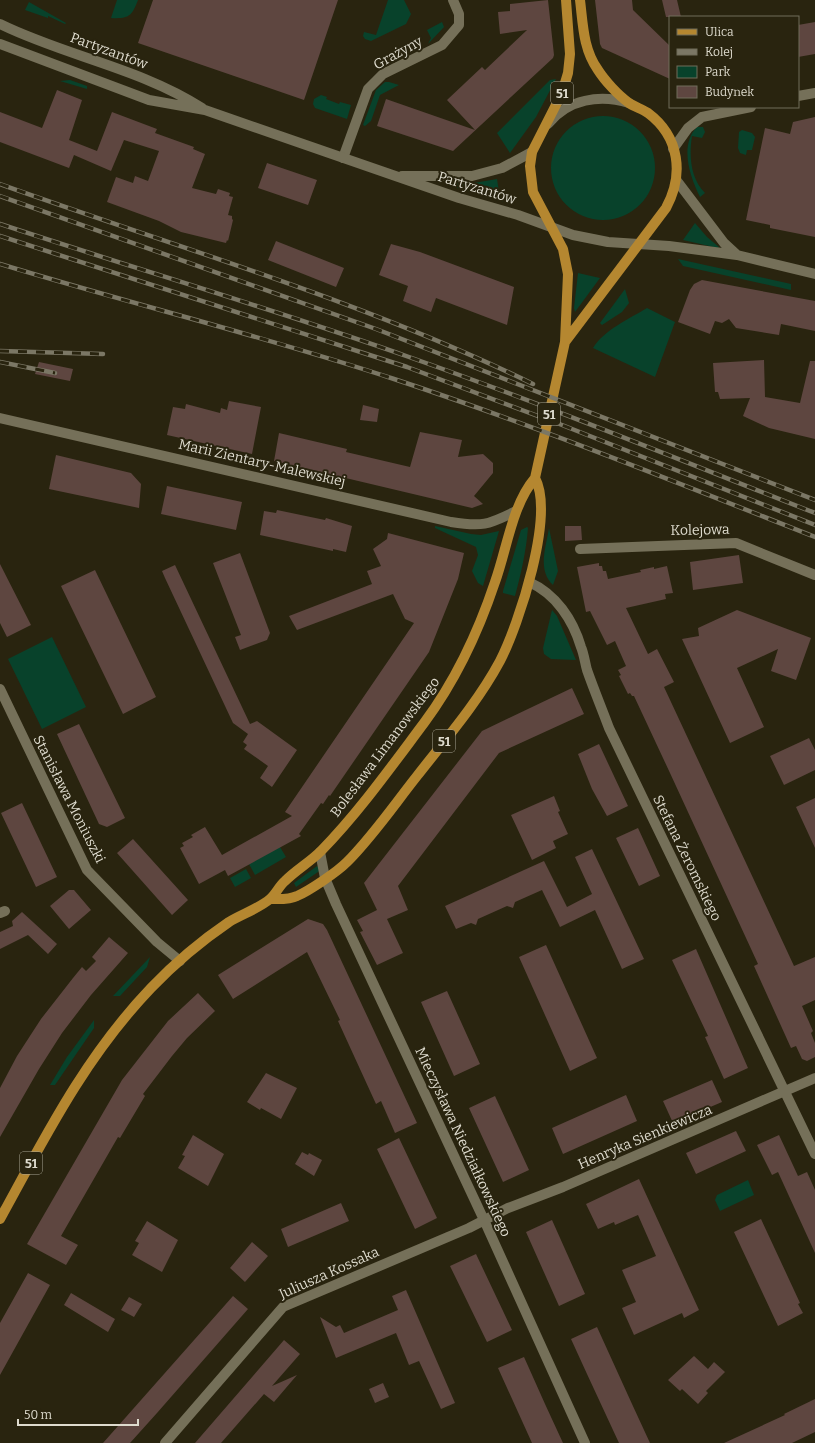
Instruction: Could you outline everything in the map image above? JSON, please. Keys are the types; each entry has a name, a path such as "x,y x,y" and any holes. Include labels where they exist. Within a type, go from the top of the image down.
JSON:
{"main road":[{"name":"51","path":"551,228 533,192 531,179 532,152 562,93 568,73 570,54 566,0"},
{"name":"51","path":"580,0 585,41 589,55 601,75 629,103 644,110 656,120 664,129 674,149 677,182 673,196 639,245"},
{"name":"Bolesława Limanowskiego","path":"0,1219 76,1083 107,1039 133,1008 180,961 230,921 270,899 286,880 320,852 378,784 444,696 465,656 485,611 510,535 516,511 527,487 535,478 564,346 567,264 563,249 551,228"},
{"name":"Bolesława Limanowskiego","path":"564,346 639,245"},
{"name":"Bolesława Limanowskiego","path":"270,899 296,896 346,863 367,840 476,700 500,661 518,619 529,582 540,514 540,495 535,478"}],"street":[{"name":"Grażyny","path":"343,158 368,89 382,74 442,45 459,25 459,14 453,0"},
{"name":"Partyzantów","path":"0,24 155,82 182,95 205,110"},
{"name":"Partyzantów","path":"0,44 149,100 205,110 394,176 551,228 595,240 639,245"},
{"path":"799,96 815,93"},
{"path":"544,128 561,111 582,101 606,98 629,103"},
{"path":"674,149 694,122 702,117 746,108"},
{"name":"Partyzantów","path":"394,176 472,176 502,168 532,152"},
{"path":"677,182 724,243 737,255"},
{"path":"639,245 669,246 737,255 815,274"},
{"name":"Marii Zientary-Malewskiej","path":"0,418 451,522 475,526 492,523 516,511"},
{"name":"Kolejowa","path":"580,549 736,542 815,575"},
{"name":"Stefana Żeromskiego","path":"529,582 540,587 552,596 564,609 581,646 587,668 609,728 815,1154"},
{"name":"Stanisława Moniuszki","path":"0,689 87,870 157,942 180,961"},
{"name":"Mieczysława Niedziałkowskiego","path":"320,852 325,878 484,1220 585,1443"},
{"name":"Henryka Sienkiewicza","path":"484,1220 508,1208 570,1184 786,1092 815,1078"},
{"name":"Juliusza Kossaka","path":"165,1443 283,1307 484,1220"}],"green space":[{"path":"117,0 138,0 132,13 126,17 111,18"},
{"path":"388,0 404,0 411,14 406,24 371,41 365,39 363,36 364,32 376,35"},
{"path":"29,2 66,23 65,24 48,16 48,18 25,10"},
{"path":"442,22 444,27 428,44 431,38 427,30"},
{"path":"556,79 536,117 510,153 497,133 550,80"},
{"path":"70,80 87,86 87,89 60,81"},
{"path":"385,82 399,85 380,95 371,121 365,126 363,125 376,90"},
{"path":"321,95 327,97 326,99 339,104 340,102 351,105 347,119 315,108 313,104 314,99"},
{"path":"603,116 623,120 640,131 651,148 655,168 651,188 640,205 623,216 603,220 583,216 566,205 555,188 551,168 555,148 566,131 583,120"},
{"path":"697,127 703,127 705,132 702,138 692,136 691,143 692,166 696,180 705,193 700,197 690,171 687,152 688,143"},
{"path":"742,130 752,133 755,137 752,150 747,150 746,155 740,153 738,148 739,132"},
{"path":"497,179 499,192 503,202 448,185 448,183 468,184"},
{"path":"695,223 707,237 719,247 718,248 683,240"},
{"path":"678,259 791,284 791,290 683,266"},
{"path":"578,273 600,278 575,312 574,308"},
{"path":"625,289 629,303 622,312 602,325 600,323"},
{"path":"647,308 675,322 655,377 593,348 610,330"},
{"path":"435,526 481,535 499,531 483,586 478,583 472,571 478,555 476,547 435,528"},
{"path":"527,527 525,554 515,596 503,593 521,530"},
{"path":"549,528 558,571 553,585 548,579 544,565"},
{"path":"552,610 557,616 576,660 551,659 544,654 543,648"},
{"path":"52,637 86,707 42,729 8,659"},
{"path":"280,847 286,857 255,875 249,864"},
{"path":"317,866 320,870 318,872 296,887 294,883"},
{"path":"246,869 251,878 235,887 230,878"},
{"path":"150,957 147,967 120,996 113,996"},
{"path":"94,1020 94,1028 55,1085 50,1085 67,1057"},
{"path":"748,1180 754,1195 720,1211 715,1200 717,1195"}],"building":[{"path":"153,0 338,0 304,100 138,43"},
{"path":"548,0 554,55 553,58 453,151 377,126 386,99 475,130 447,100 482,67 485,70 527,30 500,34 498,12 510,11 510,4"},
{"path":"595,0 632,0 633,10 669,45 669,79 602,48 600,44"},
{"path":"662,0 677,0 681,16 666,17"},
{"path":"815,22 815,54 799,57 799,25"},
{"path":"57,90 82,100 69,140 97,151 112,112 157,129 155,133 194,147 193,149 205,154 192,188 216,194 218,189 230,193 229,196 233,197 228,215 232,216 233,220 228,241 227,240 226,243 181,232 159,221 107,202 116,177 133,183 135,176 148,181 159,151 124,140 111,171 74,155 69,168 0,142 0,112 42,128"},
{"path":"815,117 815,237 770,228 770,225 746,220 765,128 790,134 793,122"},
{"path":"267,163 317,180 308,205 258,188"},
{"path":"276,241 344,268 336,287 268,260"},
{"path":"391,244 420,252 514,287 507,325 436,298 431,312 403,301 408,286 379,275"},
{"path":"702,280 815,301 815,331 781,324 779,335 736,328 729,319 722,323 715,321 710,334 678,322 690,290 694,284"},
{"path":"764,360 765,397 800,403 810,361 815,361 815,439 769,428 743,416 750,398 720,399 718,392 715,392 713,363"},
{"path":"39,362 73,369 70,381 35,374"},
{"path":"229,401 261,407 252,454 167,435 173,407 185,409 186,404 220,413 221,408 227,410"},
{"path":"363,405 379,409 377,422 360,420"},
{"path":"420,432 462,440 458,457 483,454 493,463 493,473 474,496 483,504 472,508 274,461 279,433 347,449 346,452 410,467"},
{"path":"56,455 131,473 141,484 139,508 49,489"},
{"path":"167,486 242,502 236,530 161,514"},
{"path":"277,510 325,520 326,518 352,526 346,552 333,549 333,551 260,535 264,511 276,513"},
{"path":"565,526 581,526 582,540 565,541"},
{"path":"388,533 464,553 458,579 429,652 330,796 329,795 323,804 321,803 299,834 301,836 228,876 225,870 199,884 180,848 184,846 182,843 193,837 191,835 205,827 222,855 292,816 285,812 414,623 405,619 393,594 297,630 289,616 372,584 367,571 381,566 373,549 387,539"},
{"path":"240,553 270,633 267,640 240,650 235,637 241,635 213,563"},
{"path":"739,555 743,583 693,590 690,562"},
{"path":"599,563 599,566 602,566 603,571 606,571 608,579 641,572 640,570 667,566 673,593 665,594 666,599 626,608 648,654 657,649 674,682 664,687 794,966 815,957 815,1000 802,1006 813,1031 811,1033 815,1043 815,1057 807,1061 802,1059 796,1046 791,1048 754,966 758,964 670,773 634,696 630,693 628,694 619,676 621,675 618,670 626,666 615,641 607,645 590,611 586,612 577,567"},
{"path":"0,564 31,625 7,637 0,623"},
{"path":"175,565 250,724 257,721 297,750 272,787 260,778 268,766 244,749 247,745 243,742 248,734 233,723 165,578 162,571"},
{"path":"95,570 156,697 123,714 61,586"},
{"path":"737,610 811,638 796,680 771,671 778,649 737,668 764,727 730,743 682,639 699,636 698,628"},
{"path":"572,688 584,714 499,753 398,886 408,910 387,919 403,953 377,965 360,932 363,931 357,920 377,910 364,883 482,731"},
{"path":"79,724 125,818 107,827 99,824 57,734"},
{"path":"809,738 815,750 815,770 784,785 770,756"},
{"path":"599,744 628,806 607,816 592,789 578,754"},
{"path":"554,796 560,811 558,812 568,834 553,841 556,848 532,860 511,815"},
{"path":"815,798 815,848 796,807"},
{"path":"22,803 57,877 36,887 1,813"},
{"path":"638,828 660,876 639,886 616,838"},
{"path":"133,839 188,900 172,915 117,853"},
{"path":"592,849 644,959 622,969 595,910 560,927 542,890 515,902 513,908 507,906 478,919 476,925 471,923 456,929 445,906 544,861 567,907 592,894 575,857"},
{"path":"69,890 74,890 91,910 69,929 50,906"},
{"path":"22,912 57,944 48,954 28,935 0,949 0,932 13,926 12,921"},
{"path":"308,919 323,924 327,930 417,1123 395,1133 381,1101 376,1104 338,1021 340,1020 307,952 233,999 218,975"},
{"path":"109,937 128,953 91,995 62,1033 39,1069 0,1137 0,1088 17,1056 41,1019 82,967 86,971 96,961 92,957"},
{"path":"546,945 597,1058 570,1071 519,957"},
{"path":"696,949 748,1068 724,1079 705,1037 708,1036 672,960"},
{"path":"447,991 480,1064 454,1076 421,1002"},
{"path":"198,993 215,1011 187,1038 143,1094 145,1096 120,1138 118,1137 61,1236 78,1245 66,1265 27,1244 122,1080 168,1021"},
{"path":"266,1073 297,1088 281,1119 261,1108 260,1110 247,1102"},
{"path":"712,1080 722,1102 673,1123 663,1101"},
{"path":"626,1095 637,1121 563,1154 552,1128"},
{"path":"495,1096 529,1170 503,1182 469,1108"},
{"path":"736,1131 746,1151 696,1174 686,1153"},
{"path":"193,1135 224,1154 208,1186 178,1168 185,1156 182,1155"},
{"path":"779,1135 798,1176 807,1172 815,1190 815,1253 778,1172 772,1175 757,1145"},
{"path":"399,1138 437,1218 415,1229 377,1149"},
{"path":"302,1152 308,1155 309,1153 322,1160 314,1176 295,1164"},
{"path":"639,1179 699,1310 684,1318 682,1313 634,1335 622,1308 636,1302 622,1270 656,1256 638,1215 615,1225 614,1222 598,1229 586,1204"},
{"path":"341,1203 349,1221 288,1247 281,1229"},
{"path":"761,1219 800,1303 798,1304 803,1313 778,1326 734,1232"},
{"path":"552,1220 585,1294 559,1306 526,1232"},
{"path":"147,1221 178,1240 162,1272 132,1255 139,1243 135,1241"},
{"path":"252,1242 268,1256 245,1282 230,1268"},
{"path":"476,1254 512,1330 487,1342 450,1266"},
{"path":"28,1273 50,1285 0,1375 0,1323"},
{"path":"406,1290 455,1403 441,1409 419,1361 409,1365 396,1333 336,1358 320,1317 336,1327 340,1325 344,1333 398,1310 392,1296"},
{"path":"71,1293 115,1319 108,1332 64,1305"},
{"path":"233,1296 248,1309 157,1413 130,1443 103,1443"},
{"path":"129,1297 142,1304 134,1317 121,1310"},
{"path":"597,1327 650,1443 619,1443 571,1339"},
{"path":"284,1340 300,1354 272,1386 297,1375 274,1402 264,1394 221,1443 195,1443"},
{"path":"694,1356 708,1369 714,1362 725,1372 706,1391 708,1393 698,1404 682,1389 680,1391 668,1380"},
{"path":"524,1357 563,1443 532,1443 498,1368"},
{"path":"383,1383 389,1397 375,1403 369,1389"},
{"path":"815,1399 815,1432 792,1443 724,1443 785,1415 784,1414"}],"railway":[{"path":"0,184 337,301 469,354 533,384"},
{"path":"0,196 376,329 815,500"},
{"path":"0,224 307,322 460,375 562,413 815,513"},
{"path":"0,236 407,367 562,425 815,525"},
{"path":"0,264 247,334 394,379 553,435 815,537"},
{"path":"0,351 103,354"},
{"path":"0,362 55,373"}]}
